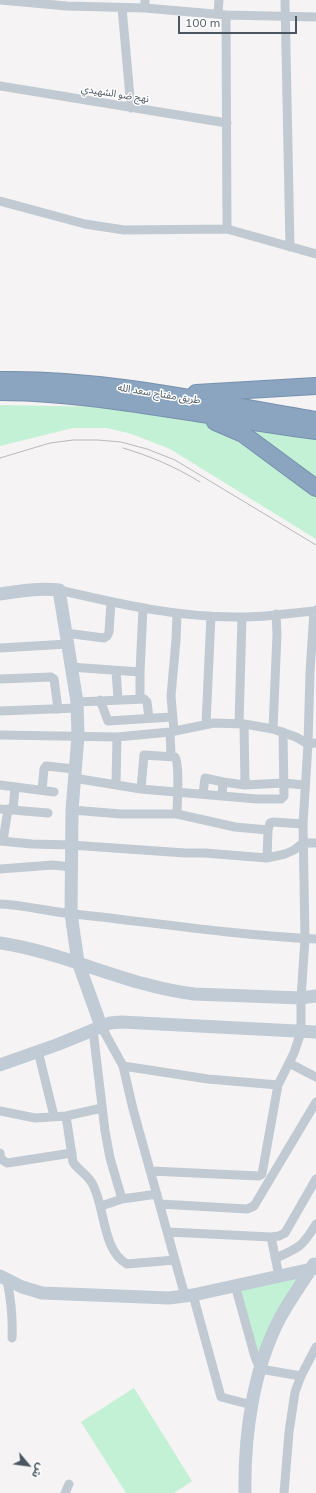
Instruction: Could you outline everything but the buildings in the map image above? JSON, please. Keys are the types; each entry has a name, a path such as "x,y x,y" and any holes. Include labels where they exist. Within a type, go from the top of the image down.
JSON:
{"highway":[{"name":"طريق مفتاح سعد الله","path":"0,380 52,381 97,385 316,420"},
{"path":"166,395 316,386"},
{"name":"طريق مفتاح سعد الله","path":"0,392 61,395 182,410 316,431"},
{"path":"182,410 243,434 316,488"}],"street":[{"path":"0,0 66,6 122,8 145,4 222,15 316,17"},
{"path":"219,0 222,15 227,123 227,229"},
{"path":"285,0 290,247"},
{"path":"122,8 131,108"},
{"name":"نهج ضو الشهيدي","path":"0,86 227,123"},
{"path":"0,201 80,223 124,230 227,229 316,254"},
{"path":"0,594 42,588 177,614 211,616 242,617 315,611 310,672 312,743 305,785 303,824 305,939 301,998 301,1032 289,1063 278,1085 260,1184 266,1186"},
{"path":"58,590 77,705 78,736 72,810 71,914 78,962 97,1028 104,1131 122,1199"},
{"path":"0,648 66,638 104,638 109,632 111,602"},
{"path":"140,698 143,608"},
{"path":"171,756 171,682 176,640 177,614"},
{"path":"273,729 277,634 276,614"},
{"path":"206,724 211,616"},
{"path":"242,617 241,724 245,785"},
{"path":"70,667 140,672"},
{"path":"116,671 118,699"},
{"path":"0,679 52,677 54,679 58,709"},
{"path":"0,711 58,709 100,700 140,698 146,700 149,718"},
{"path":"100,700 108,721 172,716"},
{"path":"0,735 117,737 172,731 214,723 241,724 273,729 312,743"},
{"path":"42,790 44,769 46,766 116,785 141,789 257,799 281,799 284,796 283,732"},
{"path":"116,785 117,737"},
{"path":"141,789 144,755 175,757 177,760 177,814"},
{"path":"203,794 205,778 245,785 283,783 305,785"},
{"path":"222,796 223,782"},
{"path":"0,786 54,792"},
{"path":"15,787 7,810 2,841 267,858 285,854 294,850 303,843 316,843"},
{"path":"7,810 48,813"},
{"path":"72,810 121,814 177,814 235,827 268,830"},
{"path":"267,858 268,830 270,823 303,824"},
{"path":"0,868 53,865 71,867"},
{"path":"0,904 19,905 71,914 316,939"},
{"path":"0,943 19,946 78,962 115,976 177,992 301,998 316,996"},
{"path":"0,1064 110,1023 122,1022 316,1032"},
{"path":"97,1028 123,1066 133,1108 175,1260 189,1295 221,1397 252,1405"},
{"path":"38,1051 54,1116"},
{"path":"289,1063 316,1077"},
{"path":"123,1066 208,1078 278,1085"},
{"path":"160,1204 247,1209 254,1206 316,1102"},
{"path":"0,1111 35,1118 66,1116 102,1108"},
{"path":"66,1116 73,1162 76,1168 92,1183 100,1206 111,1248 116,1256 122,1262 131,1264 175,1260"},
{"path":"0,1157 7,1163 72,1153"},
{"path":"150,1171 261,1176"},
{"path":"168,1232 271,1237 279,1236 285,1233 316,1180"},
{"path":"100,1206 122,1199 157,1194"},
{"path":"276,1258 295,1250 303,1244 316,1224"},
{"path":"271,1237 279,1276"},
{"path":"4,1278 22,1287 42,1293 168,1298 235,1286 279,1276 315,1265"},
{"path":"245,1493 247,1444 252,1405 260,1370 269,1342 279,1319 293,1295 315,1265"},
{"path":"4,1278 12,1302 12,1338"},
{"path":"235,1286 260,1370"},
{"path":"284,1493 292,1409 301,1376 316,1347"},
{"path":"260,1370 301,1376"}],"green space":[{"path":"0,405 109,407 240,426 316,440 316,539 170,449 132,434 107,428 73,428 0,446"},
{"path":"304,1272 261,1363 239,1287"},
{"path":"134,1388 192,1481 174,1493 126,1493 81,1422"}],"tram line":[{"path":"0,458 50,443 73,440 121,442 147,449 175,460 316,545"},
{"path":"123,448 163,462 200,482"}]}
